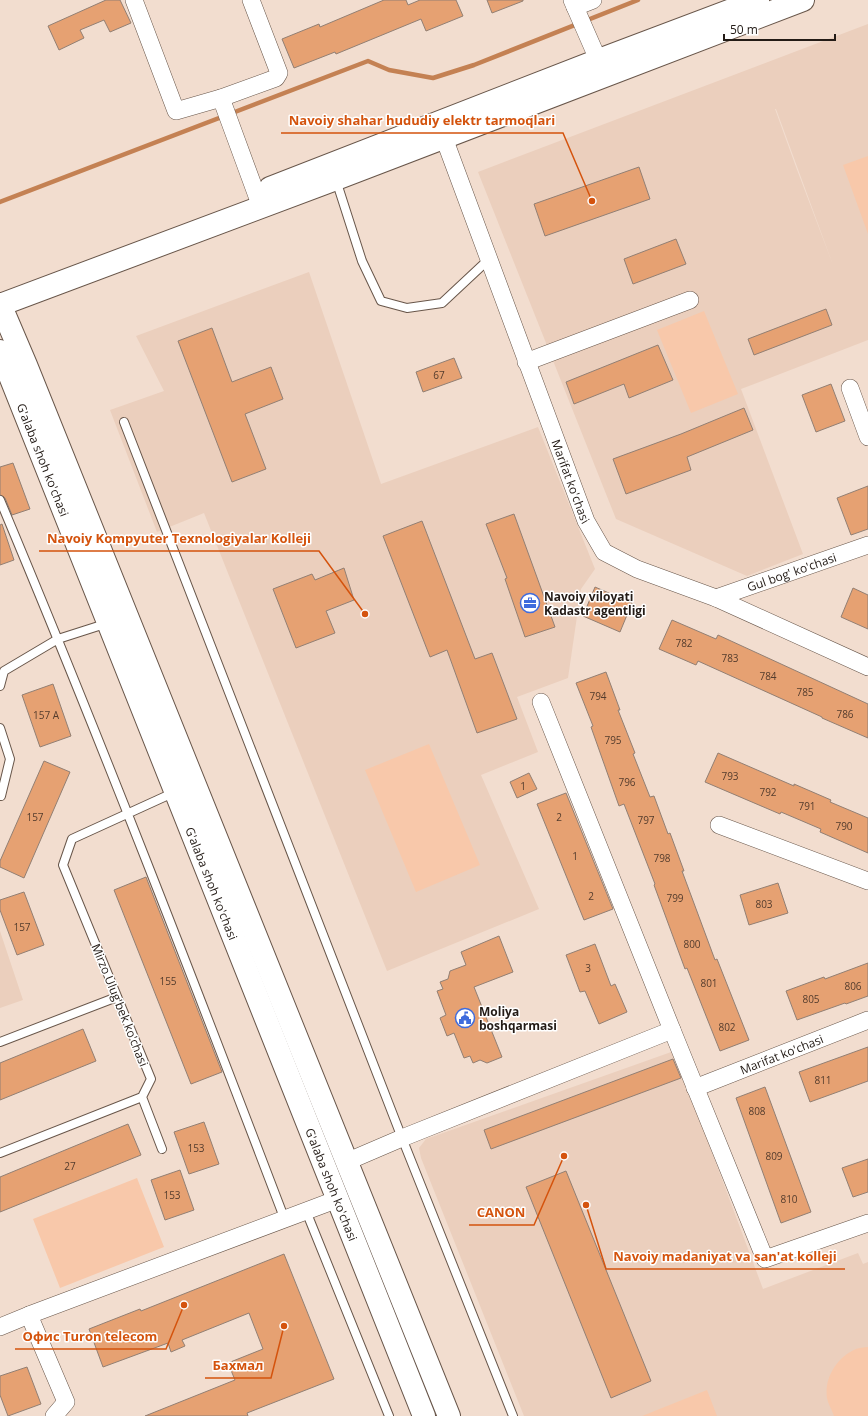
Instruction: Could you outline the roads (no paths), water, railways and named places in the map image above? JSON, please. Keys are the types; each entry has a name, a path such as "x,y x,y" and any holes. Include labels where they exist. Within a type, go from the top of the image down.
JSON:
{"main road":[{"path":"0,289 259,200 336,179 444,138 758,0"},
{"path":"0,305 259,200 602,68 803,0"},
{"name":"G'alaba shoh ko'chasi","path":"0,305 26,365 449,1416"},
{"name":"G'alaba shoh ko'chasi","path":"0,351 424,1416"}],"street":[{"path":"134,0 176,111 221,98 276,78 278,73 250,0"},
{"path":"593,0 573,3 602,68"},
{"path":"221,98 259,200"},
{"name":"Marifat ko'chasi","path":"444,138 586,521 604,552 637,569 716,598 868,667"},
{"path":"526,362 690,300"},
{"path":"850,388 868,437"},
{"name":"Gul bog' ko'chasi","path":"716,598 868,545"},
{"path":"541,702 765,1259 868,1223"},
{"path":"719,826 868,881"},
{"name":"Marifat ko'chasi","path":"695,1088 868,1020"},
{"path":"346,1162 402,1138 672,1030"},
{"path":"0,1327 338,1199"},
{"path":"29,1315 66,1402 54,1416"}],"lane":[{"path":"336,179 362,261 381,301 407,308 442,303 488,260"},
{"path":"124,422 402,1138 513,1416"},
{"path":"0,500 58,639 127,813 285,1220"},
{"path":"0,686 4,670 58,639 109,623"},
{"path":"0,728 10,759 1,796"},
{"path":"127,813 176,791"},
{"name":"Mirzo Ulug'bek ko'chasi","path":"127,813 72,839 62,865 150,1079 142,1096"},
{"path":"0,1042 117,997"},
{"path":"0,1153 142,1096 162,1149"},
{"path":"306,1211 389,1416"}],"waterway":[{"path":"0,202 368,61 389,70 433,78 474,65 638,0"}],"place":[{"name":"Navoiy shahar hududiy elektr tarmoqlari","path":"592,201"},
{"name":"Navoiy viloyati Kadastr agentligi","path":"530,603"},
{"name":"Navoiy Kompyuter Texnologiyalar Kolleji","path":"365,614"},
{"name":"Moliya boshqarmasi","path":"465,1018"},
{"name":"CANON","path":"564,1156"},
{"name":"Navoiy madaniyat va san'at kolleji","path":"586,1205"},
{"name":"Офис Turon telecom","path":"184,1305"},
{"name":"Бахмал","path":"284,1326"}]}
